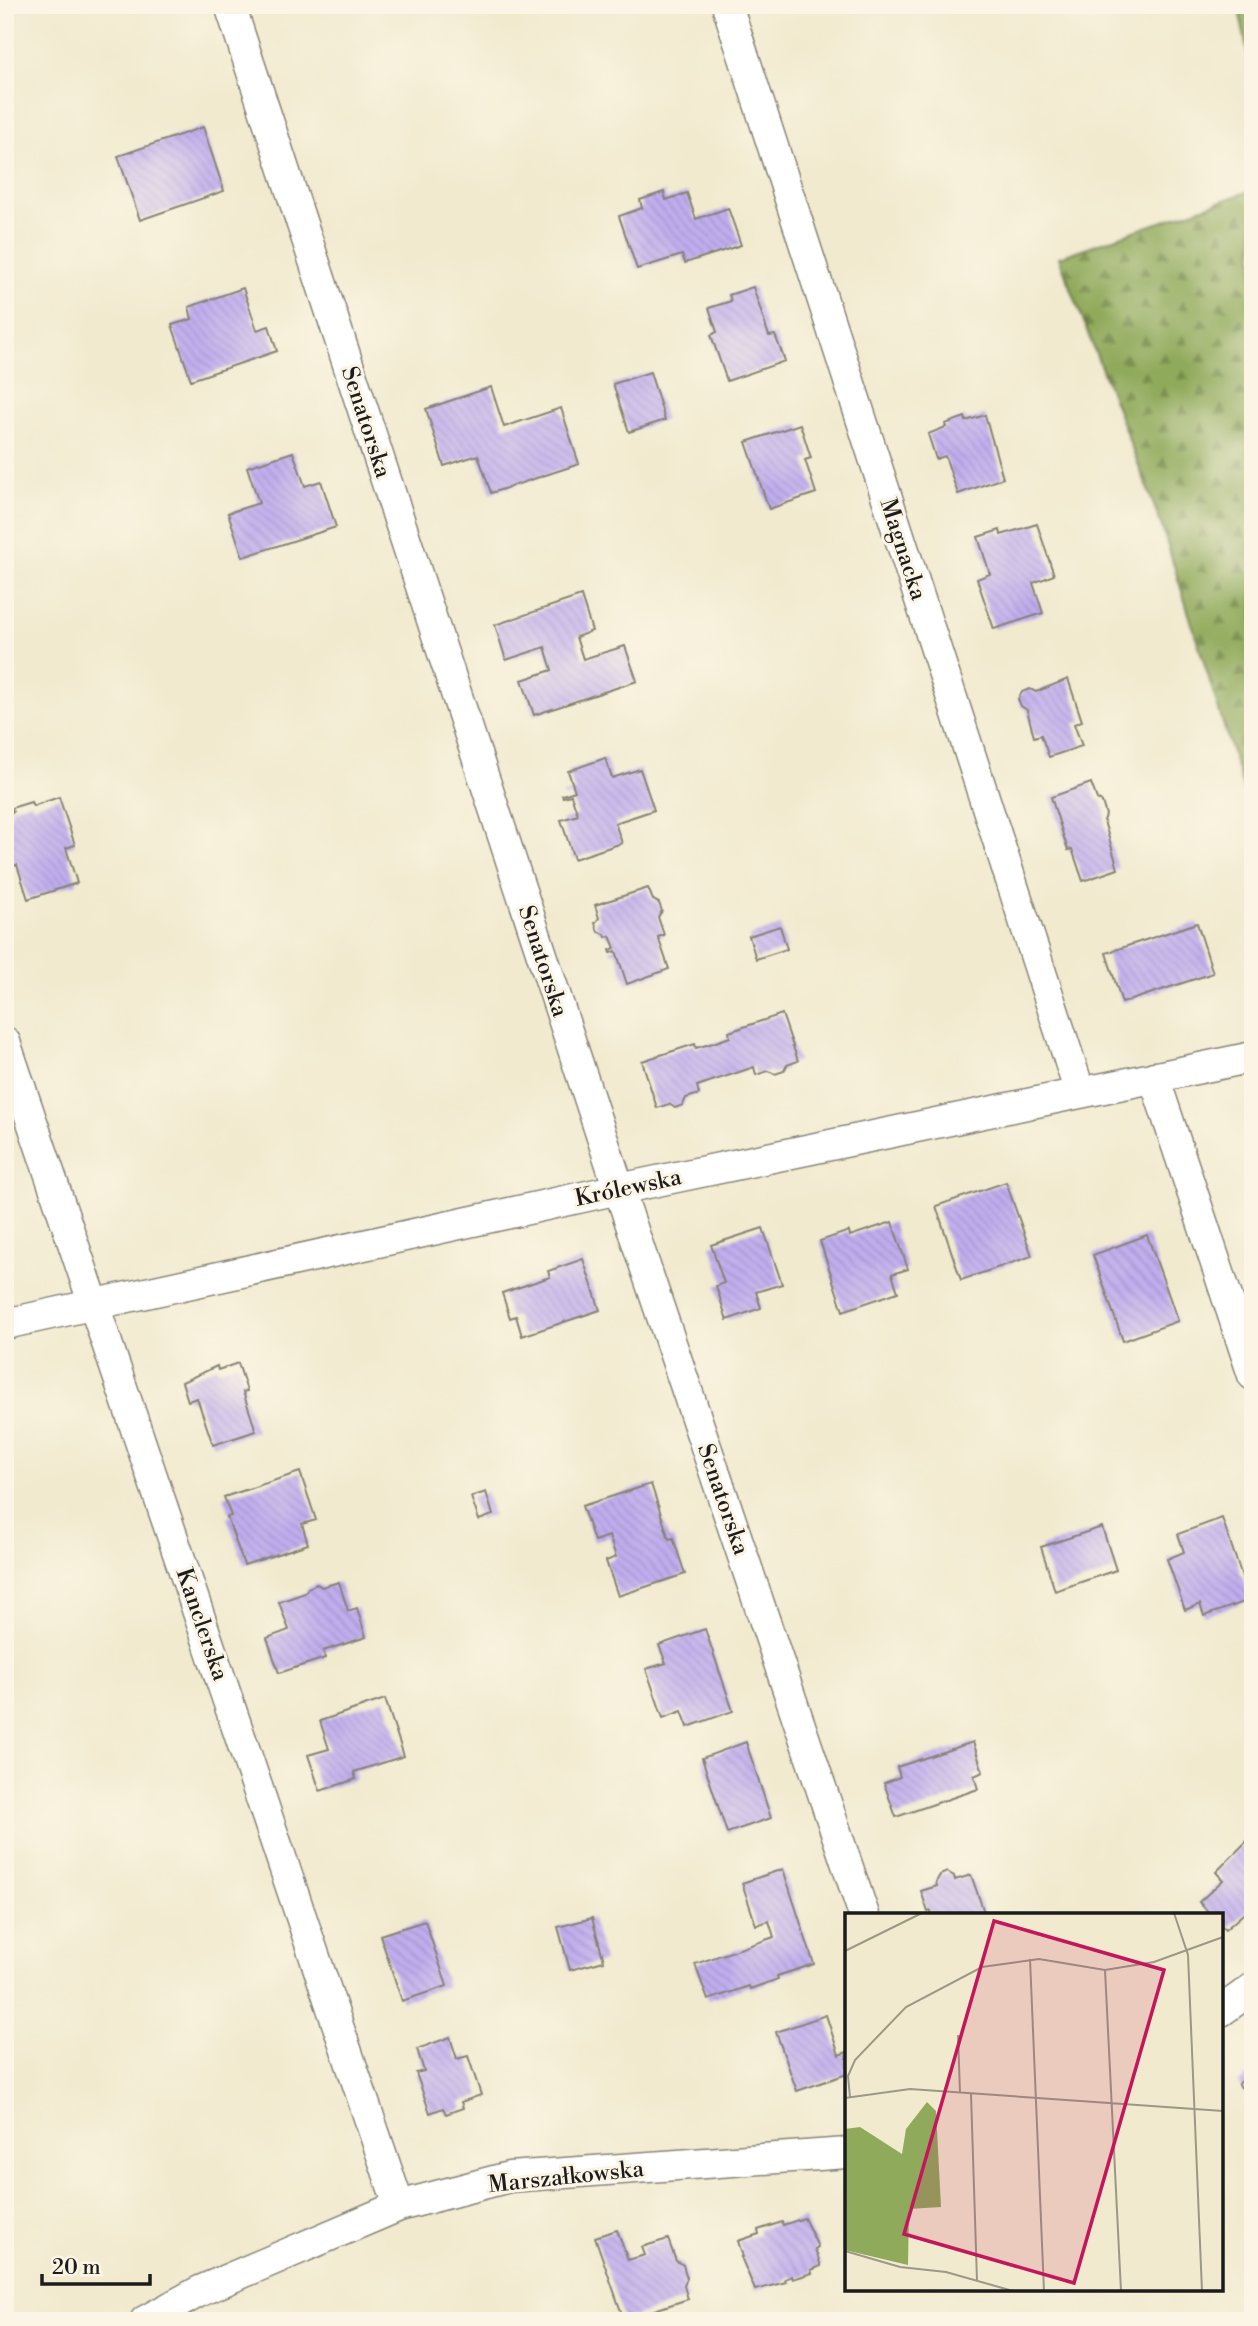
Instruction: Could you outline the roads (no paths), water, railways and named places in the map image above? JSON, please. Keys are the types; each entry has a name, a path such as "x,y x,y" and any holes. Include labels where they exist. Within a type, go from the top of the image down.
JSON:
{"street":[{"name":"Senatorska","path":"230,5 619,1189 863,1913"},
{"name":"Magnacka","path":"727,5 1080,1093"},
{"name":"Kanclerska","path":"5,1042 399,2206"},
{"name":"Królewska","path":"5,1324 619,1189 1253,1057"},
{"path":"1154,1077 1253,1375"},
{"path":"1223,2010 1253,1987"},
{"name":"Marszałkowska","path":"145,2321 200,2291 399,2206 509,2177 845,2153"}]}
